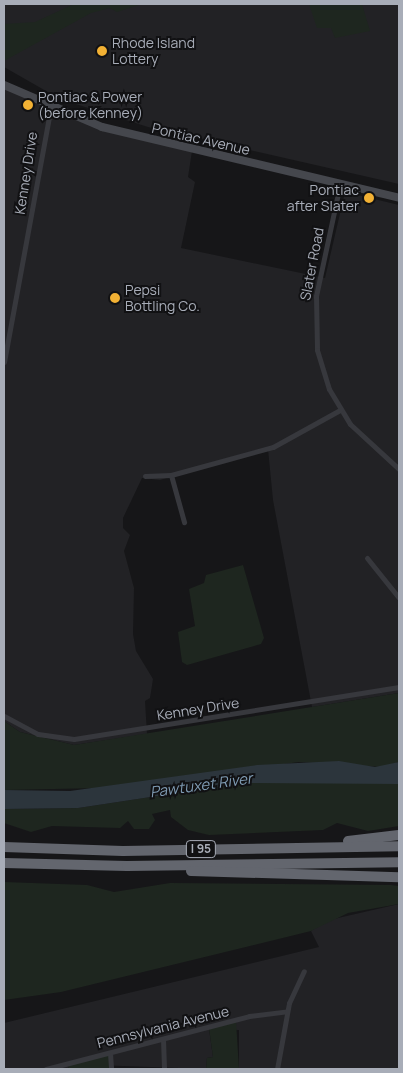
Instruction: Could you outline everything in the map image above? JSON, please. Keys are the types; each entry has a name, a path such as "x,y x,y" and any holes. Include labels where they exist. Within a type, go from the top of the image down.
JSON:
{"highway":[{"path":"287,848 399,835"},
{"name":"I 95","path":"4,847 287,848 399,846"},
{"name":"I 95","path":"4,863 166,866 399,862"},
{"path":"166,866 234,875 399,877"}],"main road":[{"name":"Pontiac Avenue","path":"4,84 51,107 113,130 399,198"}],"street":[{"name":"Kenney Drive","path":"4,362 51,107"},
{"name":"Slater Road","path":"340,184 315,308 320,363 340,410 371,448 399,469"},
{"path":"146,476 171,475 292,440 340,410"},
{"path":"171,475 184,522"},
{"path":"367,558 399,598"},
{"name":"Kenney Drive","path":"4,716 38,734 74,739 399,687"},
{"path":"277,1069 288,1011 304,971"},
{"name":"Pennsylvania Avenue","path":"46,1069 60,1067 163,1039 288,1011"},
{"path":"163,1039 164,1068"},
{"path":"110,1052 111,1069"}],"shaded area":[{"path":"4,4 399,4 399,184 148,127 60,99 4,67"},
{"path":"74,4 142,4 117,12 110,8 91,13 4,61 4,24 35,22"},
{"path":"309,4 362,4 370,31 335,38 331,28 317,28"},
{"path":"4,82 69,117 192,151 188,177 195,182 181,248 325,278 345,192 399,205 399,693 312,707 273,500 268,449 160,480 142,478 123,518 123,528 130,535 124,551 134,588 133,634 136,651 153,679 150,698 145,701 147,734 74,745 20,732 4,721"},
{"path":"243,565 264,638 261,644 187,665 182,662 178,632 195,626 189,589 204,583 206,575"},
{"path":"399,693 399,762 382,767 299,762 102,788 4,790 4,721 20,732 74,745"},
{"path":"374,781 399,784 399,826 368,831 337,823 323,830 209,835 188,830 171,817 170,810 152,814 155,820 149,829 134,829 128,821 120,828 52,826 31,832 4,823 4,809 78,808 243,783"},
{"path":"4,882 87,885 114,892 170,883 391,885 399,886 399,904 348,913 311,931 61,992 4,1000"},
{"path":"399,904 399,1069 239,1069 239,1030 209,1029 213,1057 207,1058 206,1069 68,1064 69,1069 4,1069 4,1023 319,947 311,931 325,921"},
{"path":"236,1021 239,1069 206,1069 207,1058 213,1057 209,1028"},
{"path":"109,1053 111,1069 69,1069 68,1064"}],"water":[{"name":"Pawtuxet River","path":"339,761 375,767 399,762 399,784 243,783 78,808 4,809 4,790 70,791 257,765"}],"place":[{"name":"Rhode Island Lottery","path":"102,51"},
{"name":"Pontiac & Power (before Kenney)","path":"28,105"},
{"name":"Pontiac after Slater","path":"369,198"},
{"name":"Pepsi Bottling Co.","path":"115,298"}]}
